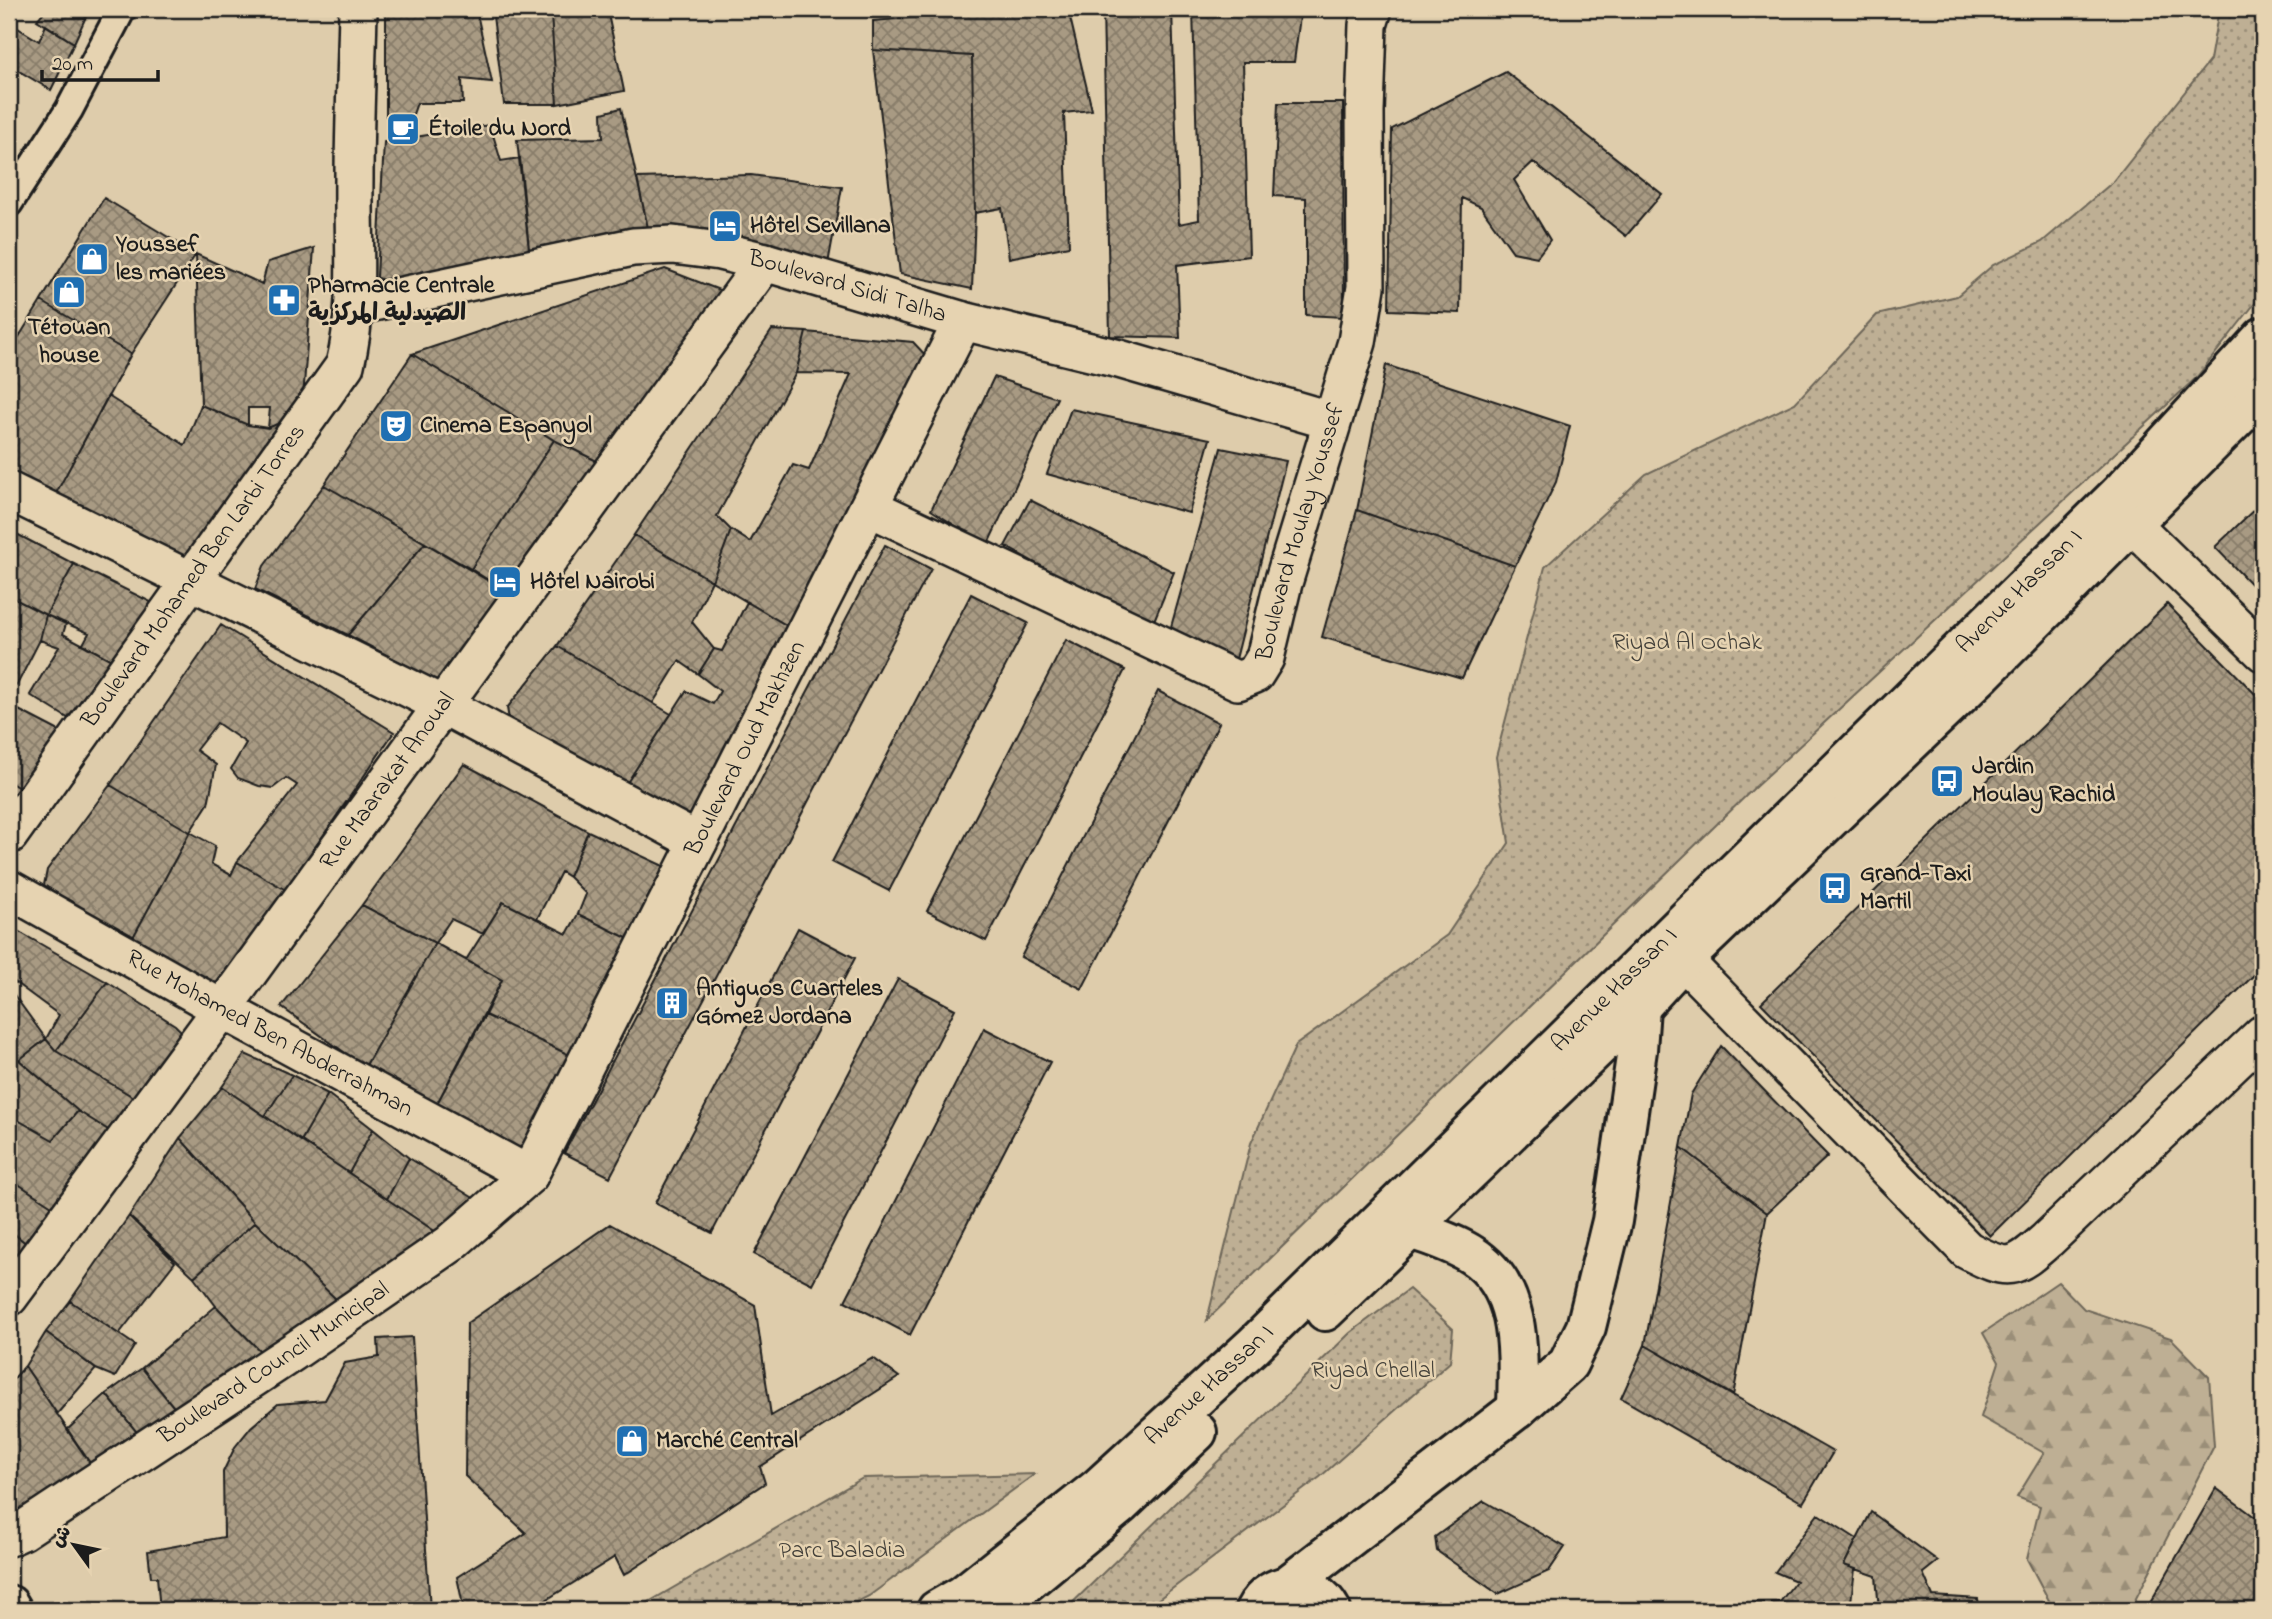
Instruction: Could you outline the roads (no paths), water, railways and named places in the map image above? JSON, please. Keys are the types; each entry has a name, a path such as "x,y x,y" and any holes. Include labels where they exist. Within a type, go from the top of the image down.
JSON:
{"main road":[{"name":"Avenue Hassan I","path":"937,1610 963,1595 1098,1488 1254,1345 2119,494 2263,337"},
{"name":"Avenue Hassan I","path":"993,1610 1120,1505 1412,1229 1640,1007 1684,960 1983,673 2263,392"},
{"path":"1254,1609 1264,1596 1288,1585 1517,1409 1568,1364 1586,1327 1612,1221 1637,1050 1640,1007"},
{"path":"1412,1229 1471,1254 1499,1279 1508,1297 1518,1341 1517,1409"},
{"path":"1288,1585 1311,1589 1329,1606 1359,1529"},
{"path":"9,1605 12,1610"}],"street":[{"path":"9,203 69,110 122,9"},
{"name":"Boulevard Mohamed Ben Larbi Torres","path":"9,835 345,365 353,334 355,306 354,180 358,9"},
{"name":"Boulevard Moulay Youssef","path":"869,508 1238,681 1255,674 1265,658 1283,583 1357,342 1366,288 1365,112 1368,25 1373,9"},
{"name":"Boulevard Sidi Talha","path":"355,306 633,247 673,245 720,251 765,262 963,321 1119,359 1332,421"},
{"name":"Rue Maarakat Anoual","path":"9,1297 222,1009 765,262"},
{"name":"Boulevard Oud Makhzen","path":"529,1175 963,321"},
{"path":"9,491 443,705 698,842"},
{"path":"2132,524 2263,652"},
{"name":"Rue Mohamed Ben Abderrahman","path":"9,889 222,1009 529,1175"},
{"path":"1684,960 1968,1250 1988,1261 2004,1265 2022,1262 2030,1255 2263,1034"},
{"name":"Boulevard Council Municipal","path":"9,1537 282,1359 450,1244 529,1175"}],"place":[{"name":"Étoile du Nord","path":"403,129"},
{"name":"Hôtel Sevillana","path":"725,226"},
{"name":"Youssef les mariées","path":"92,259"},
{"name":"Tétouan house","path":"69,292"},
{"name":"Pharmacie Centrale الصيدلية المركزية","path":"284,300"},
{"name":"Cinema Espanyol","path":"396,426"},
{"name":"Hôtel Nairobi","path":"505,582"},
{"name":"Jardin Moulay Rachid","path":"1947,781"},
{"name":"Grand-Taxi Martil","path":"1835,888"},
{"name":"Antiguos Cuarteles Gómez Jordana","path":"672,1003"},
{"name":"Marché Central","path":"632,1441"}],"park label":[{"name":"Riyad Al Ochak","path":"1687,643"},
{"name":"Riyad Chellal","path":"1373,1371"},
{"name":"Parc Baladia","path":"842,1551"}]}
